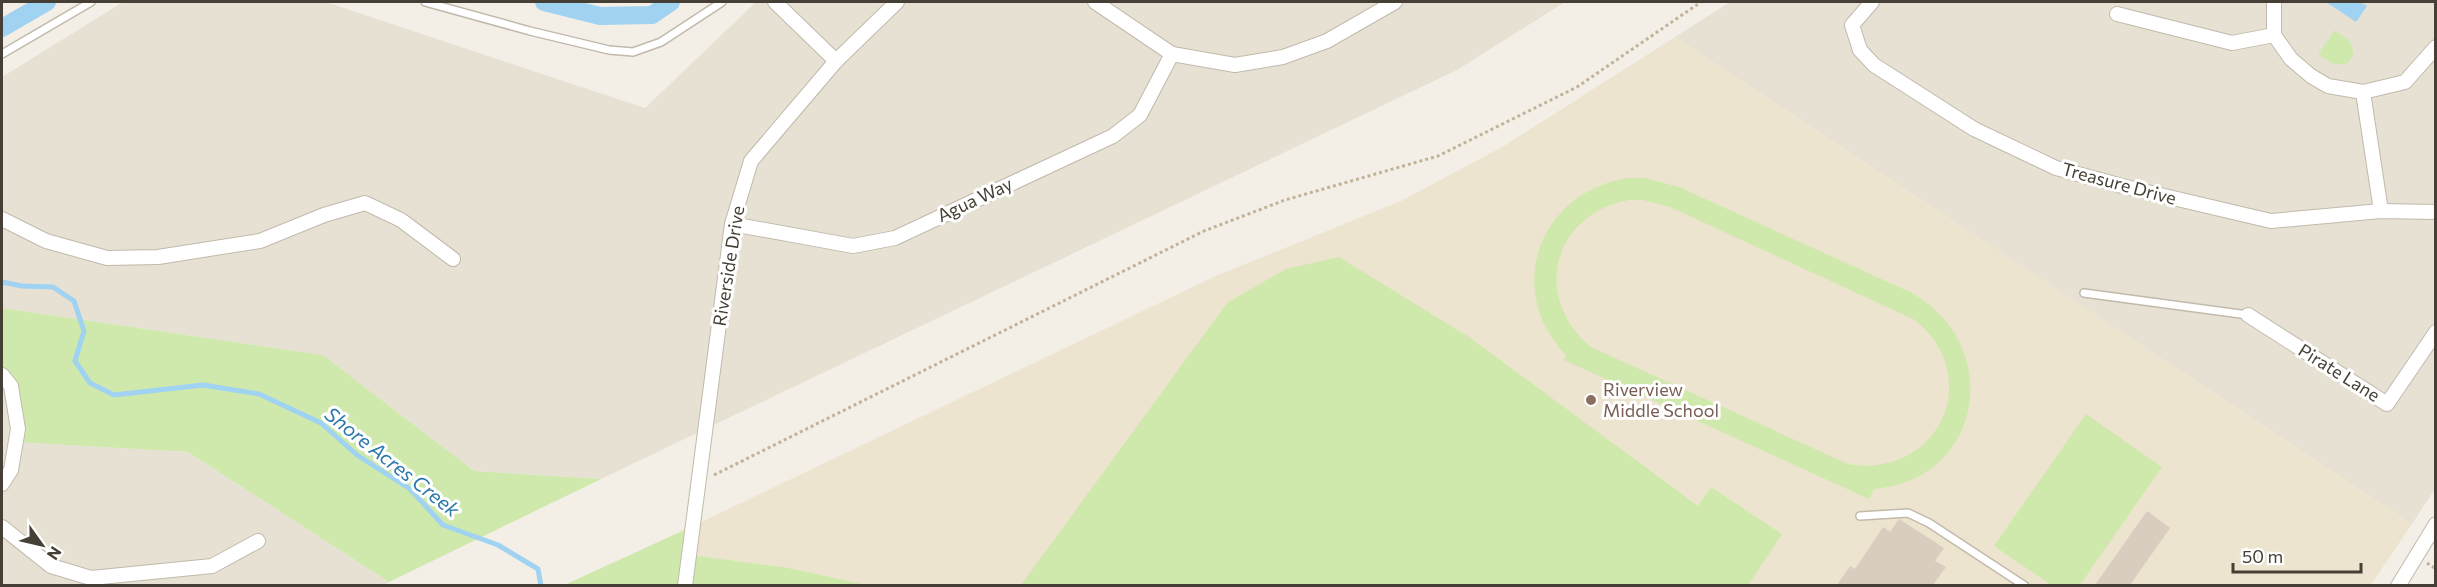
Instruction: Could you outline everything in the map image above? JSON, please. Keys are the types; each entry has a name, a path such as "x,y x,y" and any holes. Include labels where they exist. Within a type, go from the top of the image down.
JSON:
{"street":[{"path":"775,2 836,61"},
{"name":"Riverside Drive","path":"685,585 732,224 751,161 836,61 897,2"},
{"path":"1095,2 1172,54 1235,65 1283,57 1327,41 1395,2"},
{"name":"Treasure Drive","path":"1872,2 1852,25 1860,50 1874,65 1974,129 2056,168 2271,221 2381,211 2436,212"},
{"path":"2274,2 2274,35 2291,59 2311,76 2328,86 2363,92 2404,82 2436,47"},
{"path":"2117,15 2232,43 2274,35"},
{"name":"Agua Way","path":"732,224 853,246 895,238 1113,136 1140,114 1172,54"},
{"path":"2363,92 2381,211"},
{"path":"2,219 46,241 107,258 158,257 260,241 324,215 365,203 400,220 453,259"},
{"name":"Pirate Lane","path":"2247,315 2387,404 2436,332"},
{"path":"2,375 11,386 18,429 11,470 2,484"},
{"path":"2397,585 2436,524"},
{"path":"2,527 51,566 90,578 212,566 258,541"}],"lane":[{"path":"2,54 91,2"},
{"path":"425,2 609,50 633,52 661,42 722,2"},
{"path":"2084,293 2247,315"},
{"path":"1860,516 1908,513 1929,522 2025,585"}],"path":[{"path":"699,482 1204,231 1285,200 1438,156 1577,87 1701,2"}],"shaded area":[{"path":"123,2 326,2 645,108 756,2 1565,2 1457,70 601,479 474,471 323,355 2,308 2,77"},
{"path":"1730,2 2435,2 2435,489 2412,524 1675,37"},
{"name":"Riverview Middle School","path":"1675,37 2412,524 2370,586 866,586 784,567 689,555 693,526 1218,275 1401,201 1504,146"},
{"path":"2,375 11,386 16,442 188,452 389,582 382,586 2,585"}],"green space":[{"path":"2335,30 2350,41 2354,55 2348,63 2335,65 2318,54"},
{"path":"1627,178 1645,178 1679,187 1912,293 1942,316 1961,345 1970,376 1969,408 1958,437 1939,462 1911,480 1874,489 1869,499 1564,360 1566,355 1547,329 1537,302 1534,274 1540,247 1552,223 1571,203 1597,187","holes":["1629,200 1643,200 1670,207 1915,320 1936,343 1947,369 1949,395 1942,419 1927,440 1906,456 1880,464 1848,464 1591,347 1572,327 1561,305 1557,282 1559,260 1568,239 1583,222 1603,208"]},
{"path":"1339,257 1469,337 1698,506 1711,487 1782,534 1748,585 1021,585 1227,303 1286,269"},
{"path":"2,308 323,355 474,471 601,479 389,582 188,452 15,442 18,429 2,375"},
{"path":"2086,414 2162,467 2080,585 2051,585 1994,546"},
{"path":"693,526 690,555 784,567 866,585 562,586"}],"water":[{"path":"2326,2 2360,2 2367,6 2356,22"}],"building":[{"path":"2147,511 2170,528 2130,585 2095,585"},
{"path":"1899,519 1944,548 1935,561 1946,567 1933,585 1837,585 1850,566 1855,569 1883,527 1890,532"}],"waterway":[{"path":"2,28 47,2"},
{"path":"544,2 600,16 652,15 671,2"},
{"name":"Shore Acres Creek","path":"2,282 22,286 53,287 74,301 84,331 75,361 90,383 114,395 203,385 259,394 321,423 357,455 410,489 443,525 498,545 538,569 541,586"}],"place":[{"name":"Riverview Middle School","path":"1591,400"}]}
